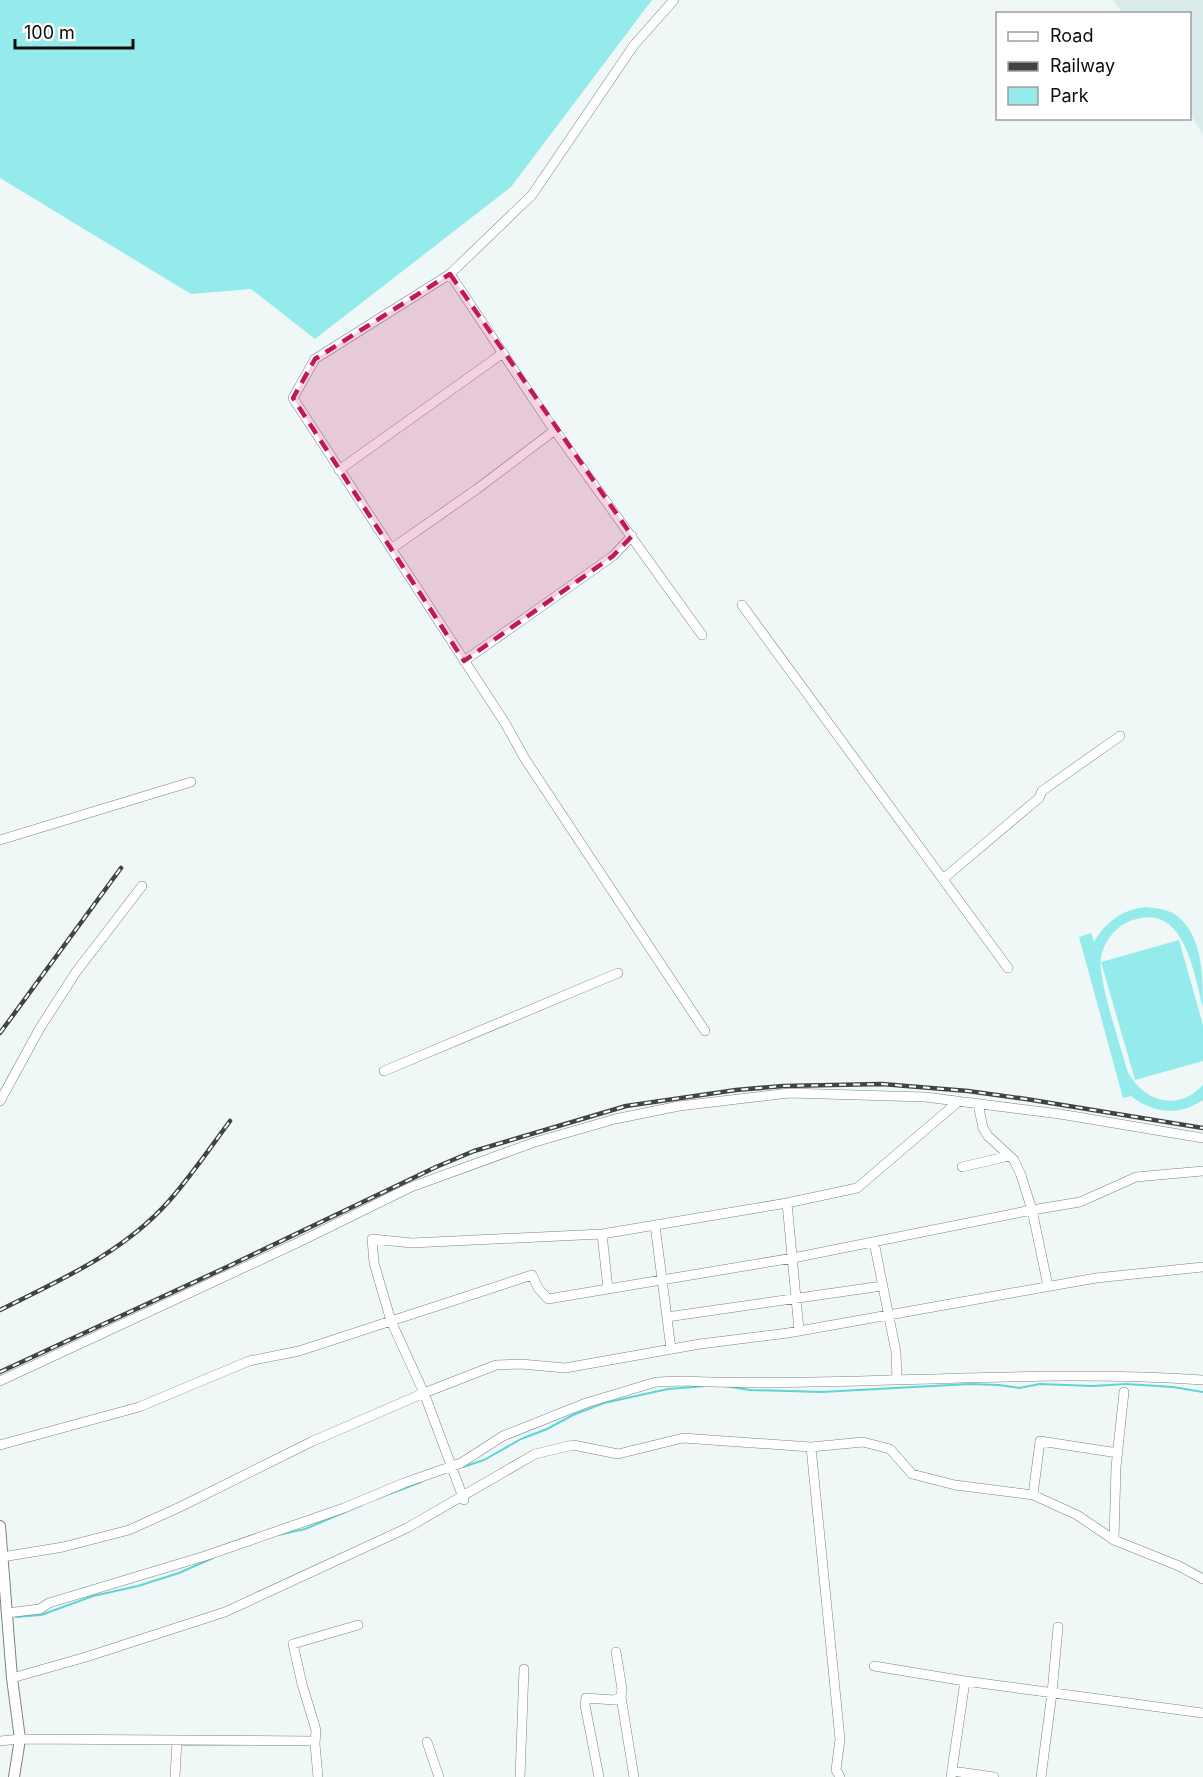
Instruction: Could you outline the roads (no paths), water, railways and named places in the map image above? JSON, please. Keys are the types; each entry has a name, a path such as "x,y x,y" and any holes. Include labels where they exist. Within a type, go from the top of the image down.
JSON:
{"street":[{"path":"674,0 634,45 532,195 450,274 315,359 293,398 505,723 525,759 705,1031"},
{"path":"450,274 555,430 702,635"},
{"path":"339,469 503,353"},
{"path":"391,549 477,489 555,430"},
{"path":"464,661 613,556 632,536"},
{"path":"742,605 1008,968"},
{"path":"943,879 1039,798 1042,791 1120,736"},
{"path":"0,840 190,782"},
{"path":"0,1101 40,1028 76,972 142,886"},
{"path":"384,1071 618,973"},
{"path":"0,1381 299,1242 411,1187 535,1142 615,1119 679,1106 789,1094 925,1096 1060,1114 1203,1138"},
{"path":"464,1498 424,1393 391,1320 374,1263 372,1239 412,1243 602,1234 787,1203 857,1188 959,1101"},
{"path":"978,1104 983,1128 988,1136 1014,1160 1021,1175 1032,1210 1048,1286"},
{"path":"962,1167 1009,1156"},
{"path":"0,1445 139,1407 249,1361 298,1351 532,1275 538,1288 548,1299 793,1258 1080,1202 1136,1177 1203,1171"},
{"path":"787,1203 799,1330"},
{"path":"655,1225 671,1349"},
{"path":"602,1234 608,1289"},
{"path":"874,1242 896,1352 897,1380"},
{"path":"2,1557 63,1547 129,1530 313,1441 496,1365 521,1364 565,1368 671,1349 888,1316 1048,1286 1130,1274 1203,1267"},
{"path":"667,1317 882,1286"},
{"path":"7,1613 39,1609 205,1556 344,1508 461,1463 503,1436 524,1427 586,1403 656,1382 849,1382 1060,1376 1144,1376 1203,1380"},
{"path":"1114,1540 1118,1453 1124,1392"},
{"path":"12,1678 86,1657 225,1612 407,1528 464,1498 535,1454 573,1445 618,1454 683,1438 811,1447 863,1442 890,1449 912,1474 955,1485 1033,1495 1077,1515 1114,1540 1179,1566 1203,1579"},
{"path":"1033,1495 1040,1441 1118,1453"},
{"path":"811,1447 840,1739 836,1770 840,1777"},
{"path":"0,1528 1,1576 20,1739 14,1777"},
{"path":"318,1777 316,1730 293,1644 357,1625"},
{"path":"1041,1777 1059,1627"},
{"path":"616,1652 634,1777"},
{"path":"874,1666 965,1681 1203,1713"},
{"path":"520,1777 524,1669"},
{"path":"965,1681 951,1774 994,1777"},
{"path":"599,1777 587,1718 586,1698 614,1700 621,1697"},
{"path":"0,1741 20,1739 315,1741"},
{"path":"175,1777 177,1740"},
{"path":"427,1742 439,1777"}],"waterway":[{"path":"725,1386 750,1390 822,1392 969,1384 1019,1388 1040,1384 1093,1386 1126,1384 1173,1387 1203,1392"},
{"path":"463,1467 484,1460 521,1439 604,1403 668,1389 705,1386"},
{"path":"376,1499 421,1482"},
{"path":"278,1535 305,1529 362,1505"},
{"path":"16,1617 41,1615 93,1596 138,1586 179,1573 213,1558"}],"railway":[{"path":"0,1033 121,868"},
{"path":"0,1372 436,1167 474,1151 626,1106 736,1090 783,1086 882,1084 968,1091 1203,1128"},
{"path":"0,1310 90,1264 132,1236 169,1201 230,1121"}]}
